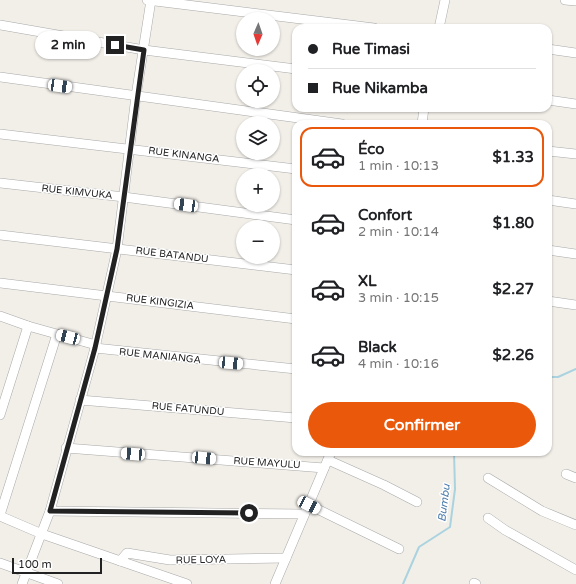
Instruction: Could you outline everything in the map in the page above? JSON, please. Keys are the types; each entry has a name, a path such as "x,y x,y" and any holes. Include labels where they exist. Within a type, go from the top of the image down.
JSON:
{"street":[{"path":"440,24 445,0"},
{"path":"565,0 576,1"},
{"path":"22,584 28,572 50,511 95,346 117,249 136,96 144,50 150,1 341,24"},
{"path":"0,25 144,50 292,68"},
{"path":"552,50 576,53"},
{"path":"0,77 313,120"},
{"path":"552,101 576,104"},
{"name":"RUE KINANGA","path":"0,134 130,148 292,168"},
{"path":"552,151 576,154"},
{"name":"RUE KIMVUKA","path":"0,183 124,197 292,219"},
{"path":"552,201 576,204"},
{"name":"RUE BATANDU","path":"0,235 292,270"},
{"path":"552,251 576,254"},
{"name":"RUE KINGIZIA","path":"0,283 292,319"},
{"path":"552,302 576,305"},
{"name":"RUE MANIANGA","path":"0,316 95,346 292,369"},
{"path":"0,415 28,326"},
{"path":"57,334 0,515 42,534 187,584"},
{"name":"RUE FATUNDU","path":"80,400 292,418"},
{"name":"RUE MAYULU","path":"66,448 328,460 384,484 417,502"},
{"path":"275,584 328,460"},
{"path":"566,474 576,478"},
{"path":"488,478 542,511 576,525"},
{"path":"309,505 399,549"},
{"path":"50,511 304,514"},
{"path":"488,518 505,530 576,570"},
{"name":"RUE LOYA","path":"120,561 126,553 170,560 286,558"},
{"path":"0,562 58,584"}],"waterway":[{"name":"Bumbu","path":"552,377 558,377 576,369"},
{"name":"Bumbu","path":"403,584 419,547 450,527 455,489 454,456"}],"route":[{"path":"115,45 144,50 136,96 117,249 95,348 66,448 50,511 249,513"}]}
